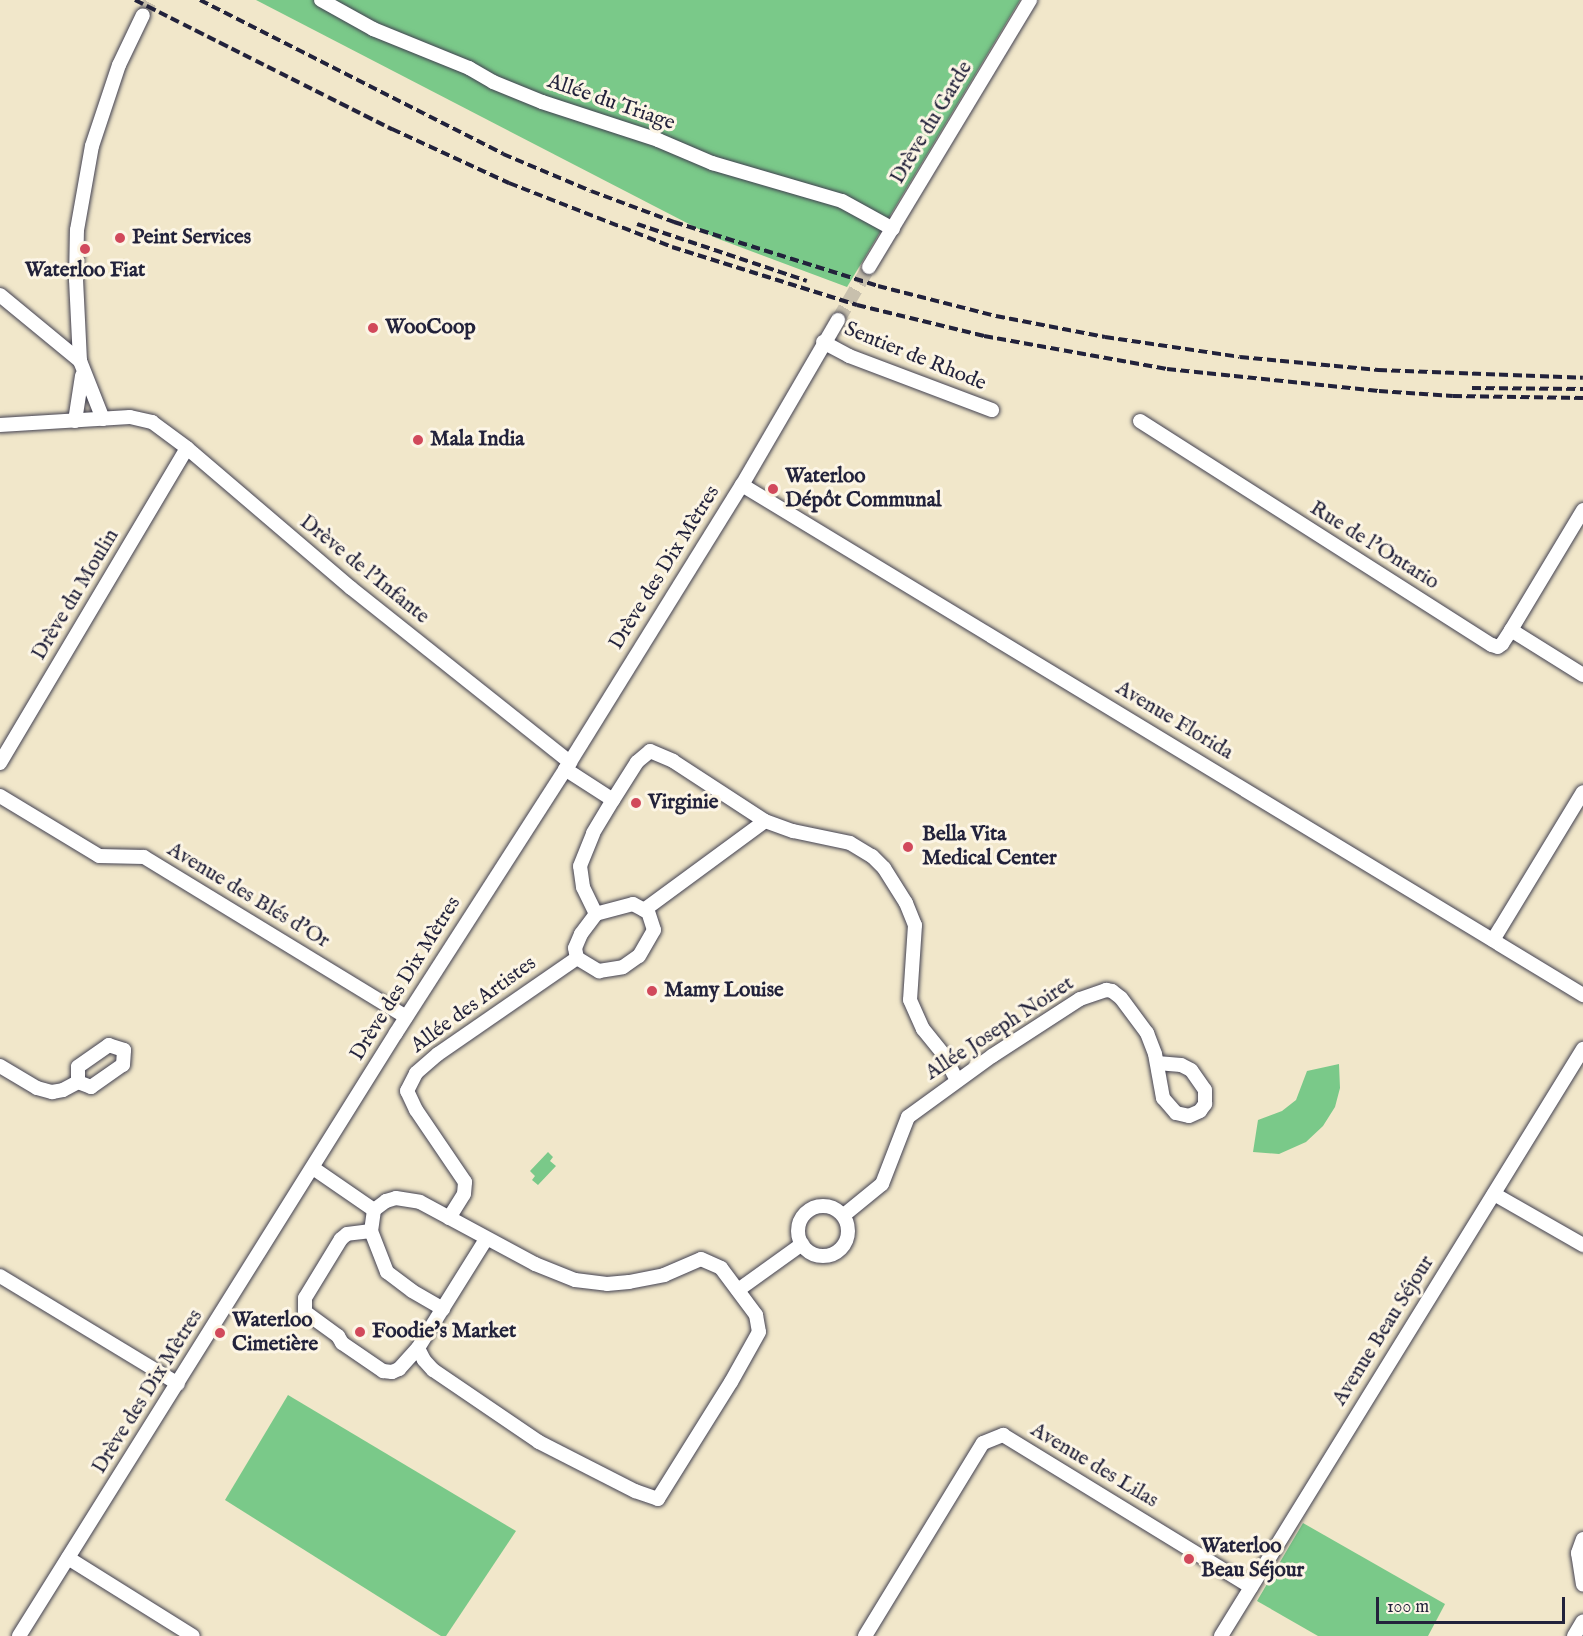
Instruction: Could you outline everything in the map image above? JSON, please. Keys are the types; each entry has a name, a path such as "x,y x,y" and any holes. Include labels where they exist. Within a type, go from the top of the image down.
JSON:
{"street":[{"name":"Allée du Triage","path":"321,0 373,29 469,68 493,82 542,102 658,140 712,163 842,201 893,228"},
{"name":"Drève du Garde","path":"869,267 1030,0"},
{"path":"75,421 82,385 75,262 84,178 118,65 143,15"},
{"path":"0,295 81,363 103,419 0,425"},
{"path":"824,342 838,320"},
{"name":"Sentier de Rhode","path":"824,342 849,356 992,410"},
{"name":"Drève des Dix Mètres","path":"19,1636 406,1017 568,766 742,485 824,342"},
{"name":"Drève de l'Infante","path":"103,419 130,417 152,422 187,448 351,588 568,766 613,800"},
{"name":"Rue de l'Ontario","path":"1140,421 1492,645 1498,647 1502,644 1510,630"},
{"name":"Drève du Moulin","path":"0,763 187,448"},
{"name":"Avenue Florida","path":"742,485 1583,995"},
{"path":"1583,510 1510,630 1583,675"},
{"path":"596,914 583,887 580,866 593,833 638,762 650,751 673,760 765,821 793,831 850,843 872,856 884,868 906,903 915,925 910,1000 922,1029 944,1055 957,1080"},
{"path":"1493,940 1583,792"},
{"name":"Avenue des Blés d'Or","path":"0,796 99,856 144,857 406,1017"},
{"path":"644,910 765,821"},
{"path":"633,904 644,910 648,912 654,930 639,956 623,967 598,971 577,958 575,948 581,934 596,914 633,904"},
{"name":"Allée des Artistes","path":"449,1218 464,1194 465,1182 416,1110 407,1091 423,1066 577,958"},
{"name":"Allée Joseph Noiret","path":"844,1215 877,1188 888,1169 908,1117 957,1080 1080,999 1106,990 1112,991 1121,998 1147,1034 1157,1063"},
{"name":"Avenue Beau Séjour","path":"1221,1636 1583,1049"},
{"path":"0,1066 37,1088 52,1092 63,1090 78,1082"},
{"path":"313,1168 374,1210"},
{"path":"1494,1194 1583,1245"},
{"path":"418,1348 433,1370 539,1442 635,1491 658,1499 725,1392 759,1332 756,1315 721,1268 701,1259 664,1275 629,1282 607,1284 575,1280 548,1270 486,1239 420,1202 407,1198 393,1198 374,1210 371,1231 387,1272 412,1291 443,1309"},
{"path":"821,1205 834,1207 844,1215 848,1236 837,1252 827,1256 816,1256 807,1251 797,1231 800,1219 808,1209 821,1205"},
{"path":"371,1231 348,1234 341,1239 305,1298 305,1312 338,1336 342,1343 383,1371 392,1372 399,1369 418,1348 486,1239"},
{"path":"738,1290 802,1244"},
{"path":"0,1276 178,1384"},
{"name":"Avenue des Lilas","path":"865,1636 983,1443 1003,1435 1251,1587"},
{"path":"1583,1539 1581,1553 1583,1585"},
{"path":"68,1558 193,1636"},
{"path":"1574,1636 1583,1621"}],"green space":[{"path":"256,0 1020,0 847,287 716,238"},
{"path":"1339,1064 1340,1088 1335,1107 1323,1126 1306,1142 1279,1154 1253,1152 1258,1120 1282,1111 1296,1100 1307,1071"},
{"path":"548,1152 553,1157 550,1161 556,1166 538,1185 532,1180 535,1176 530,1171"},
{"path":"288,1395 516,1531 446,1636 441,1636 225,1500"},
{"path":"1303,1523 1445,1604 1428,1636 1318,1636 1257,1601"}],"tunnel":[{"path":"143,15 151,0"},
{"path":"838,320 869,267"}],"railway":[{"path":"135,0 392,129 509,183 672,247 857,305 984,336 1167,369 1379,391 1453,396 1583,398"},
{"path":"200,0 503,154 591,191 674,222 878,286 996,316 1105,337 1240,357 1378,370 1583,378"},
{"path":"637,224 807,281"},
{"path":"1472,388 1583,389"}],"place":[{"name":"Peint Services","path":"120,238"},
{"name":"Waterloo Fiat","path":"85,249"},
{"name":"WooCoop","path":"373,328"},
{"name":"Mala India","path":"418,440"},
{"name":"Waterloo Dépôt Communal","path":"773,489"},
{"name":"Virginie","path":"636,803"},
{"name":"Bella Vita Medical Center","path":"908,847"},
{"name":"Mamy Louise","path":"652,991"},
{"name":"Foodie's Market","path":"360,1332"},
{"name":"Waterloo Cimetière","path":"220,1333"},
{"name":"Waterloo Beau Séjour","path":"1189,1559"}]}
